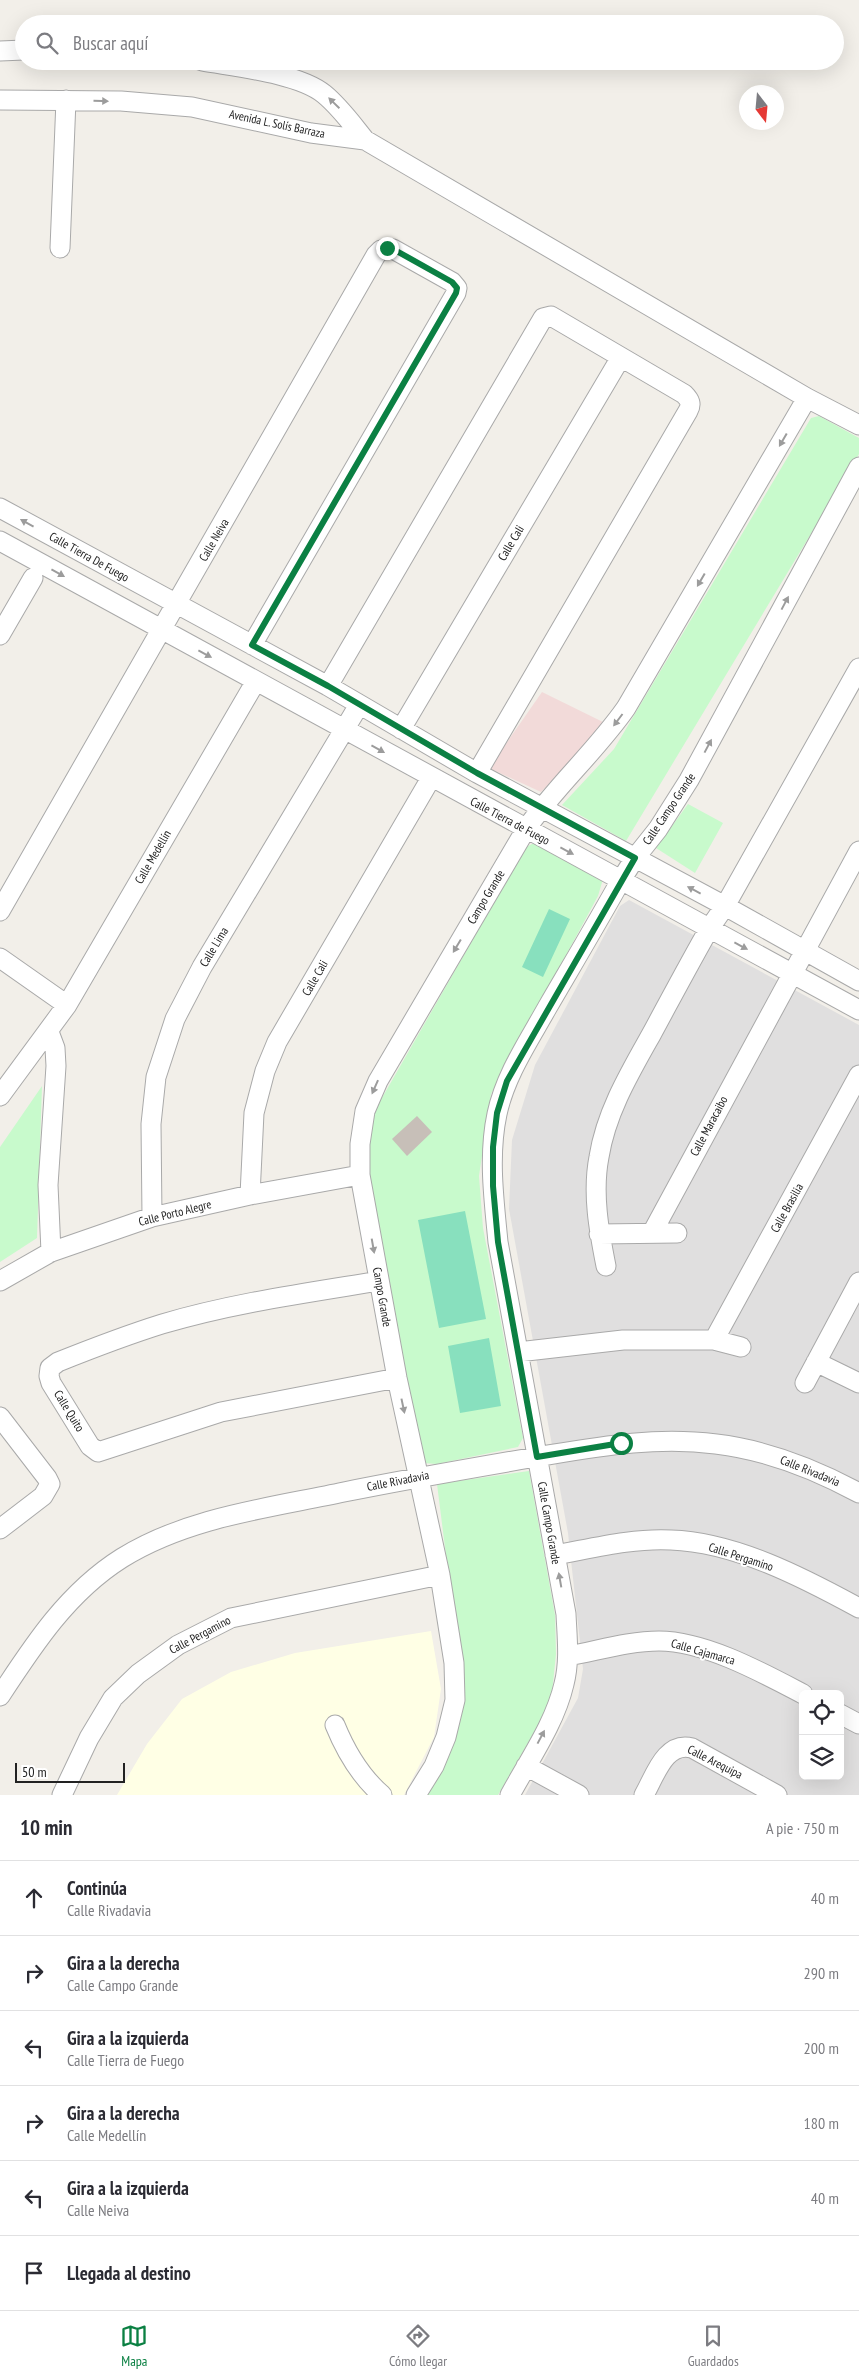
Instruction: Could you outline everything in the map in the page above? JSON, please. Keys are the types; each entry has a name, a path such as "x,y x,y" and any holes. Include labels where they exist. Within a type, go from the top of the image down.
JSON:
{"street":[{"path":"0,51 15,50"},
{"path":"255,70 298,81 322,92 336,105 365,140 807,398 859,425"},
{"name":"Avenida L. Solís Barraza","path":"0,100 66,100 192,107 311,133 365,140"},
{"path":"60,248 66,100"},
{"name":"Calle Neiva","path":"0,911 381,250 393,249 452,282 457,288 456,293 252,645"},
{"path":"328,686 543,318 551,316 684,394 690,400 691,406 477,773"},
{"name":"Calle Cali","path":"401,729 621,357"},
{"path":"526,830 541,808 606,734 626,708 807,398"},
{"name":"Calle Campo Grande","path":"510,1795 556,1708 565,1683 568,1656 566,1614 498,1242 494,1196 493,1147 497,1113 507,1081 525,1047 621,880 690,780 859,467"},
{"name":"Calle Tierra De Fuego","path":"0,508 177,605"},
{"path":"0,541 162,630"},
{"path":"0,634 6,610 33,578"},
{"name":"Calle Tierra de Fuego","path":"177,605 328,686 477,773 725,906 859,981"},
{"name":"Calle Tierra de Fuego","path":"162,630 859,1010"},
{"path":"606,1266 599,1234 596,1198 598,1158 619,1093 709,929 725,906 859,668"},
{"name":"Calle Medellín","path":"0,1096 49,1032 66,1005 256,681"},
{"name":"Calle Lima","path":"152,1217 152,1124 156,1077 175,1019 202,967 359,705"},
{"name":"Calle Cali","path":"250,1195 254,1113 265,1070 277,1042 431,778"},
{"name":"Campo Grande","path":"416,1795 434,1766 446,1737 455,1700 454,1663 440,1575 397,1378 379,1281 360,1175 360,1144 365,1111 378,1081 526,830"},
{"name":"Calle Maracaibo","path":"652,1233 859,851"},
{"path":"0,958 66,1005"},
{"path":"49,1032 56,1048 48,1184 51,1252"},
{"name":"Calle Brasilia","path":"714,1340 859,1075"},
{"name":"Calle Porto Alegre","path":"0,1281 51,1252 152,1217 250,1195 360,1175"},
{"path":"599,1234 677,1233"},
{"name":"Calle Quito","path":"379,1281 212,1311 163,1324 115,1339 58,1362 50,1368 49,1376 90,1446 98,1452 221,1412 397,1378"},
{"path":"805,1383 859,1282"},
{"path":"518,1352 623,1340 714,1340 741,1348"},
{"path":"816,1362 859,1383"},
{"path":"0,1417 50,1484 42,1496 0,1529"},
{"name":"Calle Rivadavia","path":"0,1696 33,1644 59,1612 96,1575 154,1540 201,1522 418,1476 621,1443 674,1441 715,1444 754,1450 833,1479 859,1494"},
{"name":"Calle Pergamino","path":"555,1555 625,1542 673,1540 699,1543 759,1560 859,1608"},
{"name":"Calle Pergamino","path":"62,1795 89,1738 113,1698 138,1674 178,1645 232,1618 440,1575"},
{"name":"Calle Cajamarca","path":"568,1656 636,1643 675,1642 754,1668 799,1692"},
{"path":"844,1716 859,1724"},
{"path":"335,1725 346,1753 362,1774 382,1795"},
{"name":"Calle Arequipa","path":"644,1795 668,1754 674,1748 684,1746 692,1748 777,1795"},
{"path":"526,1766 579,1795"}],"shaded area":[{"path":"542,692 607,724 541,792 489,768"},
{"path":"629,900 859,1025 859,1795 525,1795 578,1698 583,1669 568,1533 509,1209 512,1140 535,1065 620,906"},
{"path":"431,1631 441,1689 434,1737 404,1795 117,1795 147,1744 182,1699 231,1672 295,1653"}],"green space":[{"path":"819,416 859,438 859,454 626,841 562,805 614,749 811,418"},
{"path":"688,804 723,823 695,873 656,848"},
{"path":"532,844 539,844 603,879 598,896 491,1094 479,1176 483,1228 523,1438 518,1447 437,1464 423,1463 368,1177 368,1150 375,1110 526,847"},
{"path":"549,909 570,919 543,977 522,967"},
{"path":"42,1086 37,1238 0,1262 0,1147"},
{"path":"465,1211 486,1319 439,1328 418,1220"},
{"path":"489,1338 501,1406 460,1413 448,1346"},
{"path":"529,1471 555,1615 556,1654 551,1703 498,1795 426,1795 463,1690 437,1484"}],"building":[{"path":"417,1116 432,1132 407,1156 392,1139"}],"route":[{"path":"387,248 393,249 452,282 457,288 456,293 252,645 328,686 477,773 635,858 507,1081 497,1113 493,1147 493,1186 498,1242 537,1457 621,1443"}]}
